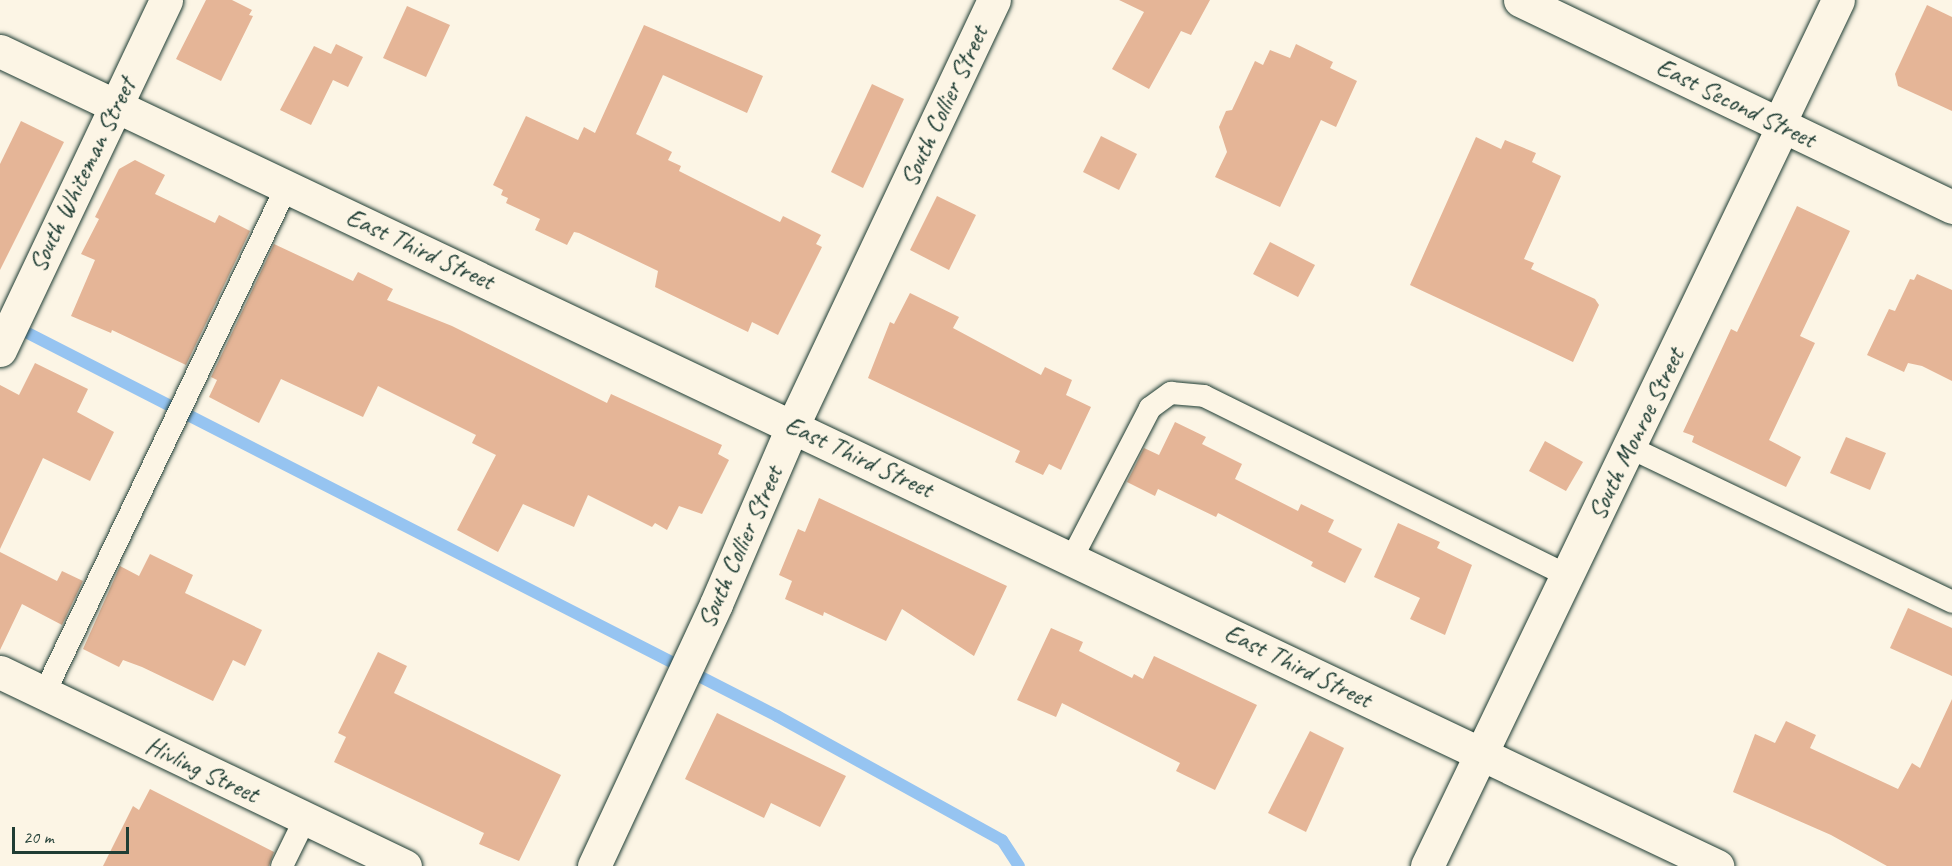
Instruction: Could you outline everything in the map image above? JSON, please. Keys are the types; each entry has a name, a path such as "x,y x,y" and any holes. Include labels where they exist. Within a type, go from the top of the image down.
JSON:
{"street":[{"name":"South Whiteman Street","path":"8,333 166,0"},
{"name":"South Collier Street","path":"594,866 695,650 793,425 994,0"},
{"name":"East Second Street","path":"1520,0 1952,207"},
{"name":"South Monroe Street","path":"1427,866 1783,126 1783,115 1838,0"},
{"name":"East Third Street","path":"0,51 793,425 1717,866"},
{"name":"Hivling Street","path":"0,672 405,866"}],"lane":[{"path":"45,694 287,186"},
{"path":"1072,558 1150,408 1171,393 1203,396 1568,576"},
{"path":"1629,447 1952,602"},
{"path":"282,866 305,819"}],"building":[{"path":"206,0 232,0 252,10 249,15 253,16 221,81 176,59"},
{"path":"1119,0 1210,0 1191,35 1181,31 1149,89 1112,69 1144,12"},
{"path":"1927,5 1952,17 1952,111 1898,86 1895,74"},
{"path":"407,6 450,25 426,77 383,58"},
{"path":"644,25 763,76 747,113 663,75 636,134 672,152 668,160 681,166 679,171 780,222 783,216 821,235 816,244 822,247 778,335 752,322 748,332 655,287 658,271 579,233 574,232 567,245 535,230 540,219 506,203 508,198 501,195 503,190 493,185 526,116 578,140 584,127 595,133"},
{"path":"336,44 363,57 348,87 333,80 311,125 280,110 314,46 331,54"},
{"path":"1296,44 1333,62 1330,68 1357,81 1336,127 1321,120 1280,207 1215,177 1227,152 1219,127 1226,111 1232,110 1255,61 1263,65 1270,50 1290,58"},
{"path":"872,84 904,99 863,188 831,172"},
{"path":"21,121 64,142 0,270 0,164"},
{"path":"1101,136 1137,154 1119,190 1083,172"},
{"path":"1476,137 1501,149 1505,140 1536,153 1532,162 1561,176 1524,259 1534,263 1531,269 1595,299 1599,305 1573,362 1410,285"},
{"path":"135,160 165,175 155,194 215,223 219,215 250,231 186,365 112,330 111,333 71,316 95,260 81,254 99,219 95,217 119,169"},
{"path":"937,196 976,215 949,270 910,250"},
{"path":"1797,206 1850,231 1800,336 1815,343 1769,440 1801,457 1786,487 1692,442 1694,436 1683,432 1731,329 1737,332"},
{"path":"1270,242 1315,265 1298,297 1253,274"},
{"path":"274,244 353,281 358,272 393,289 387,300 452,326 607,403 611,394 722,445 718,454 729,460 702,514 679,506 667,530 655,523 652,527 588,495 574,527 523,504 498,552 457,530 496,455 472,443 476,435 378,386 363,417 281,379 259,423 209,397 217,380 211,377"},
{"path":"1917,274 1952,290 1952,381 1922,366 1908,363 1904,372 1867,355 1889,309 1895,311 1910,279 1914,280"},
{"path":"910,293 959,317 953,328 1041,375 1045,367 1072,380 1066,395 1091,407 1061,470 1049,464 1043,475 1015,462 1020,451 868,378 890,322 894,324"},
{"path":"35,363 88,389 77,412 114,432 90,481 43,458 0,549 0,385 19,395"},
{"path":"1175,422 1206,437 1202,444 1242,464 1235,479 1298,511 1301,504 1334,520 1328,532 1362,549 1345,583 1311,566 1313,562 1218,513 1216,517 1158,489 1155,496 1127,482 1144,448 1159,455"},
{"path":"1846,437 1886,453 1870,490 1830,473"},
{"path":"1545,441 1583,462 1566,491 1529,471"},
{"path":"819,498 1007,586 974,656 902,609 886,641 824,612 823,616 785,599 792,581 779,575 798,529 805,532"},
{"path":"1398,523 1440,542 1437,548 1472,565 1445,635 1410,619 1420,598 1374,577"},
{"path":"0,552 57,581 62,571 83,581 62,625 22,604 0,650"},
{"path":"150,554 193,575 185,593 262,630 245,666 233,660 213,701 142,667 123,660 119,667 83,649 120,566 139,576"},
{"path":"1908,608 1952,628 1952,676 1890,648"},
{"path":"1051,628 1083,642 1079,651 1132,678 1134,674 1143,679 1154,656 1257,705 1215,790 1176,771 1180,763 1062,703 1056,717 1017,700"},
{"path":"378,652 407,666 394,693 561,775 519,861 479,844 484,833 334,762 346,737 338,733"},
{"path":"1952,699 1952,866 1887,866 1831,835 1733,792 1755,734 1775,743 1786,721 1816,735 1810,748 1898,789 1912,763 1920,768"},
{"path":"717,713 846,776 820,827 771,803 764,818 685,779"},
{"path":"1310,731 1344,748 1306,832 1268,813"},
{"path":"150,789 274,852 269,866 103,866 133,806 139,810"}],"waterway":[{"path":"14,326 777,716 1002,840 1019,866"}]}
